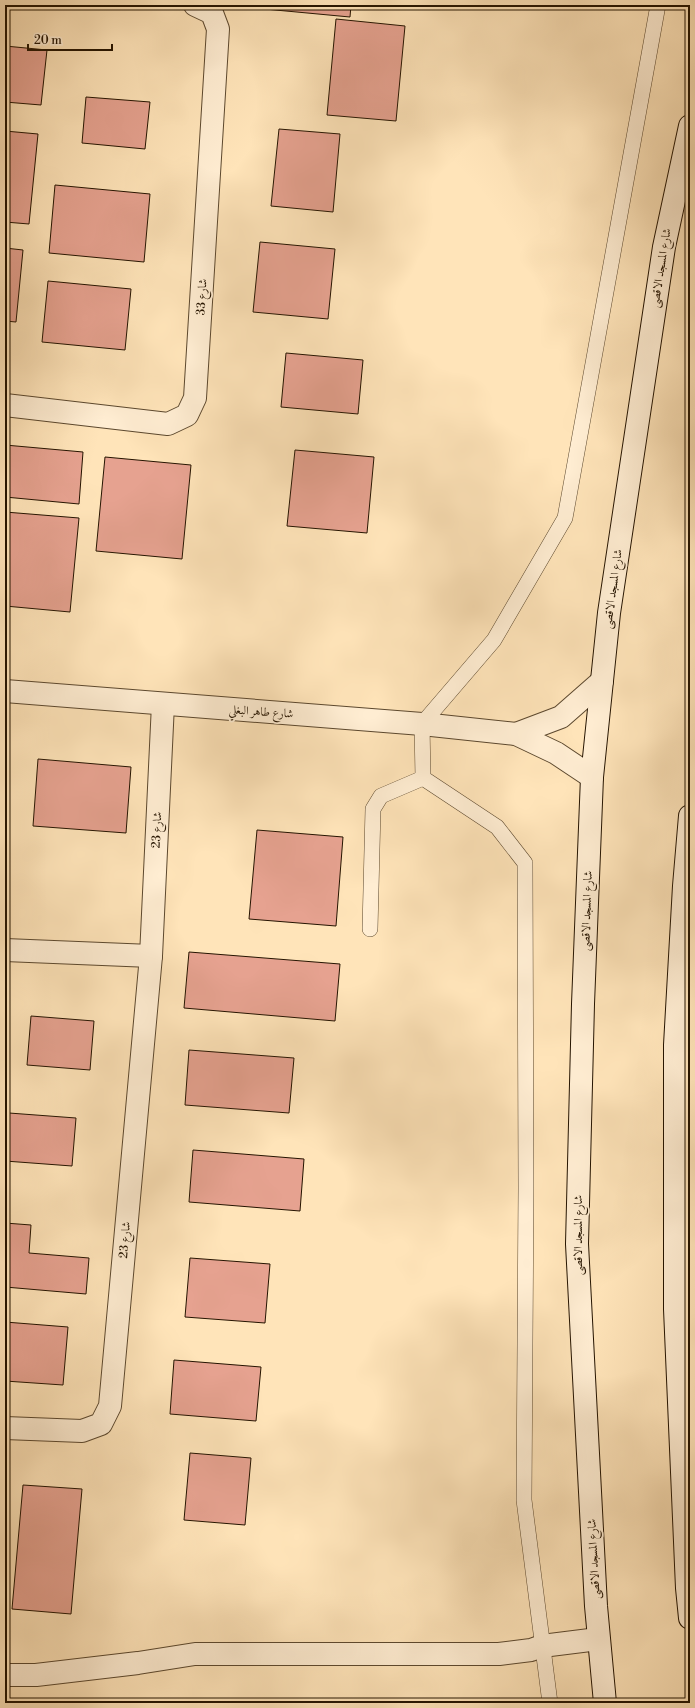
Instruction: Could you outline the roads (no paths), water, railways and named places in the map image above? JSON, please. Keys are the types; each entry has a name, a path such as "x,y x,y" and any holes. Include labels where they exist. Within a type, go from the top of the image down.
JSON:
{"street":[{"name":"شارع 33","path":"5,405 168,424 187,415 195,398 218,29 212,13 195,5"},
{"name":"شارع المسجد الاقصى","path":"605,1703 599,1649 577,1244 583,1004 592,777 609,613 664,247 690,126"},
{"path":"681,167 690,142"},
{"name":"شارع طاهر البغلي","path":"516,734 562,717 602,681"},
{"name":"شارع طاهر البغلي","path":"5,691 422,724 516,734 556,753 592,777"},
{"name":"شارع 23","path":"5,1428 82,1431 101,1424 110,1406 151,956 163,704"},
{"path":"690,816 684,886 675,1045 674,1309 687,1588 690,1618"},
{"path":"684,886 690,929"},
{"path":"5,950 151,956"},
{"path":"5,1675 43,1674 138,1663 195,1654 499,1654 531,1650 542,1646 599,1649 618,1703"}],"lane":[{"path":"423,778 422,724 494,640 565,518 658,5"},
{"path":"370,929 373,809 381,796 423,778"},
{"path":"423,778 497,827 525,863 526,1188 524,1500 550,1703"}]}
